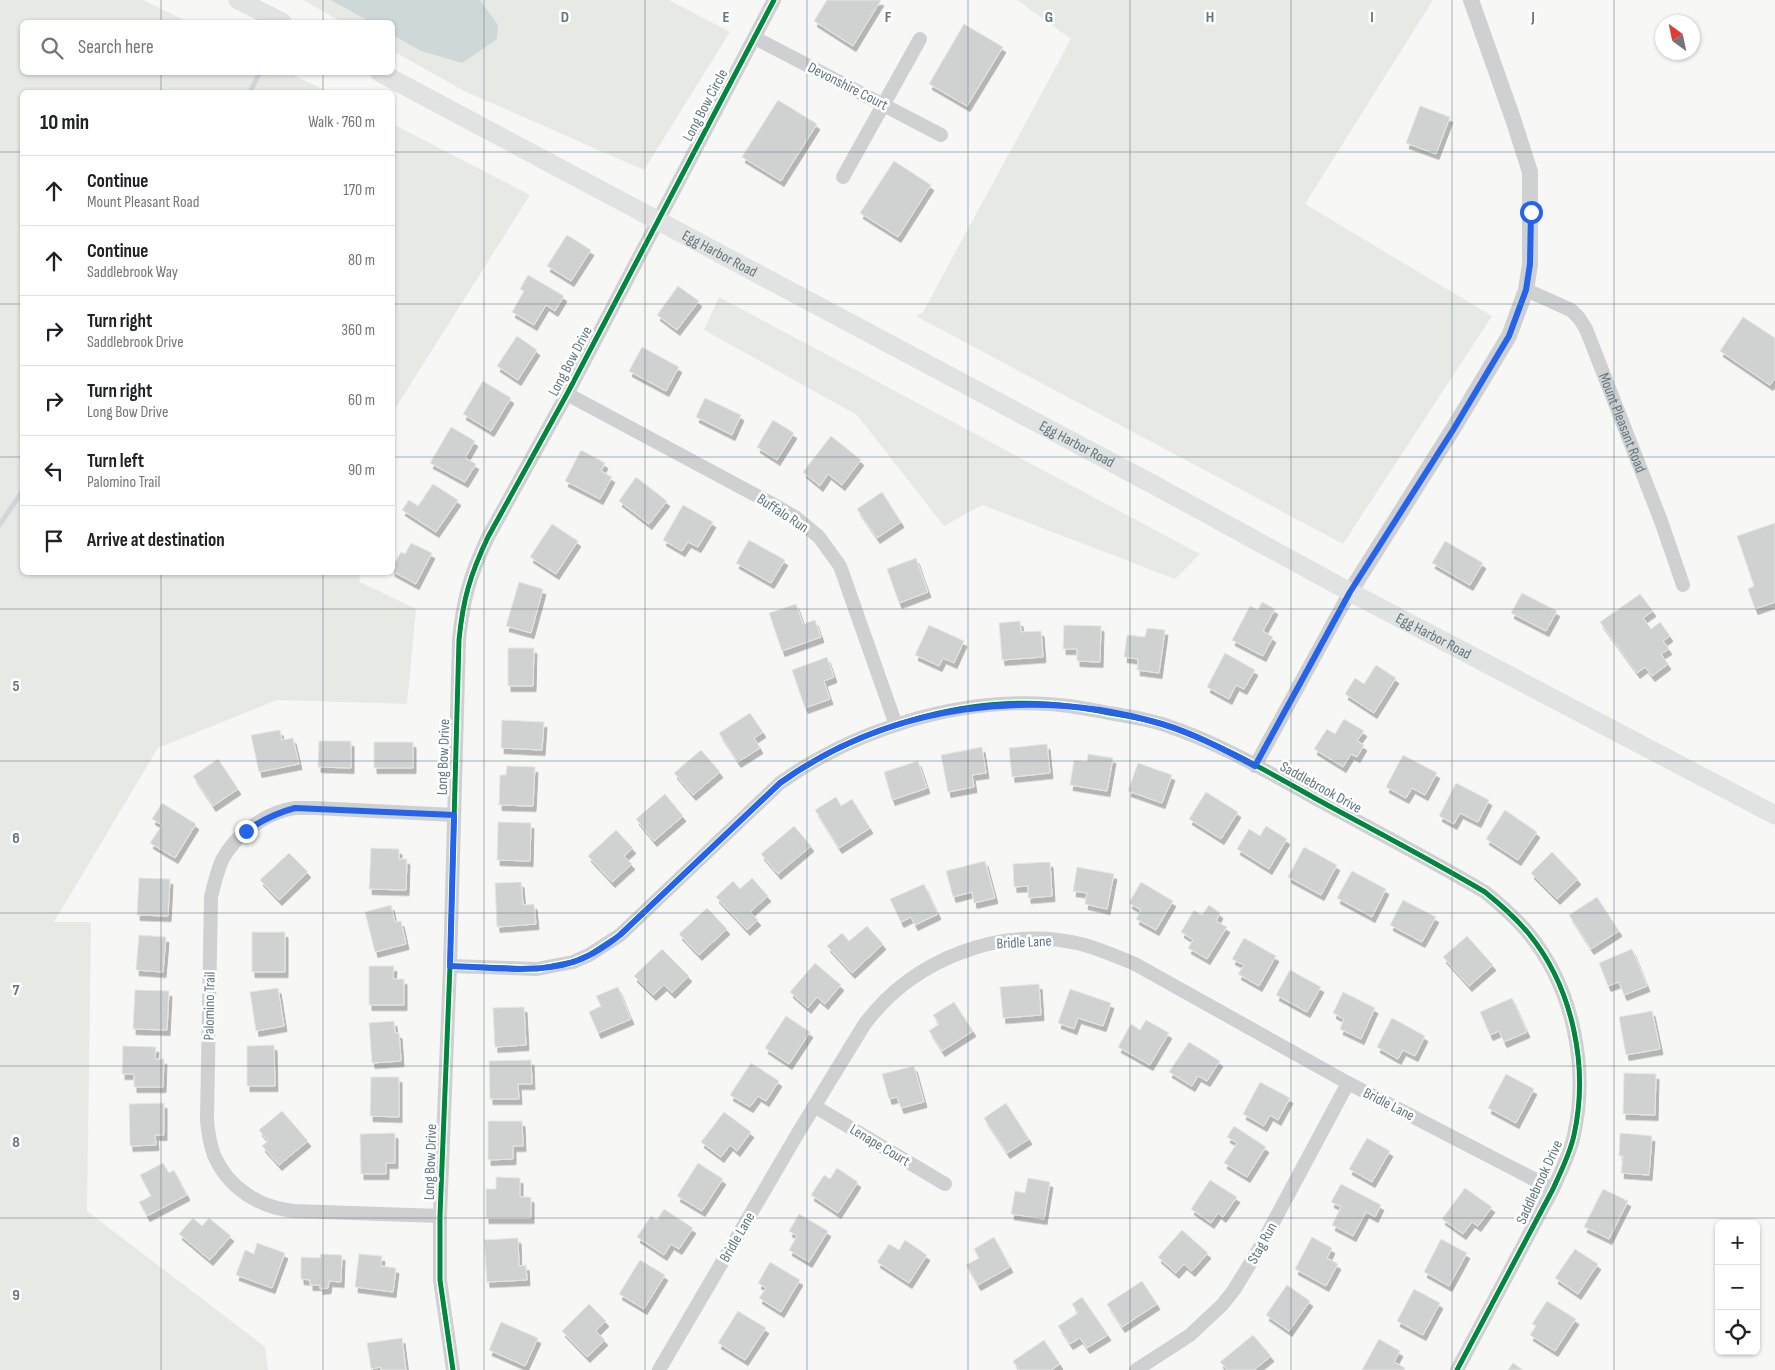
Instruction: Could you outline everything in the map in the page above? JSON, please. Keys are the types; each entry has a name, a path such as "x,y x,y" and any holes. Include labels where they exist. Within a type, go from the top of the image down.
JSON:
{"main road":[{"path":"238,0 278,20"},
{"name":"Egg Harbor Road","path":"385,75 1140,477 1350,592 1775,815"}],"street":[{"name":"Long Bow Circle","path":"658,222 774,0"},
{"path":"1255,766 1350,592 1509,336 1526,290 1530,264 1530,172 1471,0"},
{"name":"Devonshire Court","path":"755,38 941,135"},
{"path":"843,177 920,39"},
{"name":"Long Bow Drive","path":"453,1370 440,1280 440,1216 450,966 459,640 464,598 476,561 658,222"},
{"name":"Mount Pleasant Road","path":"1526,290 1571,310 1586,329 1661,521 1683,585"},
{"name":"Buffalo Run","path":"567,394 776,506 795,517 820,537 840,566 896,725"},
{"name":"Saddlebrook Drive","path":"450,966 537,969 555,967 589,955 620,935 780,783 798,770 838,748 896,725 927,716 983,706 1047,704 1079,707 1164,724 1222,748 1485,892 1502,906 1530,935 1555,975 1577,1044 1580,1094 1574,1136 1553,1189 1458,1370"},
{"name":"Palomino Trail","path":"440,1216 276,1209 258,1202 233,1184 214,1156 207,1120 212,897 215,879 223,859 234,844 246,831 276,813 295,808 305,808 454,815"},
{"name":"Bridle Lane","path":"659,1370 814,1106 864,1025 885,1000 903,984 924,970 967,950 1012,940 1036,939 1081,944 1135,964 1348,1083 1553,1189"},
{"name":"Stag Run","path":"1136,1370 1190,1335 1222,1305 1234,1290 1259,1249 1348,1083"},
{"name":"Lenape Court","path":"814,1106 945,1184"}],"shaded area":[{"path":"0,0 143,0 184,20 20,20 20,75 293,75 325,90 20,90 20,575 359,575 360,582 416,609 407,704 277,700 158,748 54,922 91,922 87,1211 265,1347 268,1370 0,1370"},
{"path":"303,0 669,0 730,32 644,170 462,90 395,52 395,20 338,20"},
{"path":"331,0 480,0 498,25 497,39 462,63 421,51 395,36 395,20 366,20"},
{"path":"1017,0 1433,0 1305,204 1492,316 1343,544 916,316 923,312 1071,39"},
{"path":"395,125 530,195 395,409"},
{"path":"719,297 1200,554 1175,579 982,505 944,526 857,415 704,330"}],"building":[{"path":"827,0 881,0 853,46 814,21"},
{"path":"964,24 1003,47 967,106 929,84"},
{"path":"778,100 817,124 781,181 742,157"},
{"path":"1420,106 1450,117 1436,154 1406,143"},
{"path":"894,161 931,185 898,237 860,213"},
{"path":"567,235 591,250 571,281 547,266"},
{"path":"528,275 564,296 555,311 546,305 534,325 512,312 524,291 520,289"},
{"path":"678,286 699,301 677,330 657,315"},
{"path":"1743,317 1775,338 1775,378 1770,385 1720,351"},
{"path":"517,336 537,350 518,380 497,366"},
{"path":"642,347 679,367 666,391 629,371"},
{"path":"483,381 511,398 491,431 463,414"},
{"path":"705,398 741,415 732,435 696,417"},
{"path":"773,420 794,433 777,460 757,447"},
{"path":"451,427 475,441 465,458 476,464 465,482 430,463"},
{"path":"831,436 861,460 842,485 828,474 820,486 803,472"},
{"path":"581,450 605,463 601,471 612,477 600,499 565,481"},
{"path":"636,477 667,501 649,524 619,501"},
{"path":"433,484 458,500 436,532 402,510 409,500 418,506"},
{"path":"882,492 901,522 877,538 857,509"},
{"path":"683,505 713,522 698,547 688,542 682,551 663,540"},
{"path":"1775,523 1775,602 1755,609 1748,589 1754,586 1737,536"},
{"path":"552,524 578,541 556,574 530,557"},
{"path":"749,540 785,560 771,583 736,563"},
{"path":"1445,541 1483,563 1470,585 1432,563"},
{"path":"411,543 432,553 416,584 395,573 395,562 401,552 405,554"},
{"path":"916,558 928,592 899,603 887,569"},
{"path":"519,582 543,589 531,633 506,626"},
{"path":"1522,593 1557,611 1546,631 1511,613"},
{"path":"1640,594 1653,611 1643,618 1651,629 1660,622 1670,636 1663,641 1669,649 1661,654 1668,664 1652,676 1645,667 1637,673 1600,622"},
{"path":"1262,602 1275,609 1263,631 1273,637 1263,656 1232,640 1250,606 1258,610"},
{"path":"796,604 803,624 815,620 821,637 782,651 769,613"},
{"path":"1020,621 1021,632 1041,631 1043,657 1002,660 999,623"},
{"path":"929,625 964,641 954,663 943,658 939,666 915,655"},
{"path":"1064,625 1101,626 1100,662 1077,661 1077,649 1063,649"},
{"path":"1147,628 1165,630 1159,673 1137,670 1138,659 1124,657 1127,635 1145,637"},
{"path":"508,648 534,648 533,686 508,686"},
{"path":"1225,653 1255,670 1244,689 1236,685 1229,699 1207,687"},
{"path":"827,657 834,677 824,681 830,699 805,708 792,670"},
{"path":"1376,665 1396,678 1374,713 1345,694 1355,678 1364,684"},
{"path":"750,713 763,732 754,738 760,748 738,762 719,733"},
{"path":"1344,719 1364,731 1357,741 1364,745 1357,757 1351,754 1343,767 1314,749 1327,729 1335,734"},
{"path":"502,720 544,722 542,750 501,748"},
{"path":"280,730 282,740 293,738 299,764 259,772 251,735"},
{"path":"319,741 351,741 351,768 318,767"},
{"path":"374,742 413,742 413,768 374,768"},
{"path":"1047,744 1050,773 1012,777 1009,748"},
{"path":"982,747 986,773 972,775 974,787 948,792 941,755"},
{"path":"701,750 720,772 693,795 674,773"},
{"path":"1088,754 1113,758 1107,791 1070,785 1074,760 1087,762"},
{"path":"1403,755 1437,773 1425,795 1412,788 1406,798 1386,787"},
{"path":"218,759 238,789 213,806 193,776"},
{"path":"918,761 927,788 892,800 884,772"},
{"path":"1138,763 1172,775 1162,803 1128,791"},
{"path":"507,766 535,767 533,806 499,805 500,775 506,775"},
{"path":"1456,783 1489,800 1478,822 1460,813 1454,824 1439,816"},
{"path":"1206,792 1238,812 1221,839 1189,819"},
{"path":"665,794 683,816 654,841 636,819"},
{"path":"836,797 841,806 852,799 870,828 839,848 815,810"},
{"path":"162,803 196,824 175,858 150,843 162,825 152,819"},
{"path":"1505,810 1537,832 1518,860 1486,839"},
{"path":"498,822 531,823 530,861 497,860"},
{"path":"794,826 811,846 778,874 761,854"},
{"path":"1266,826 1287,839 1269,869 1237,849 1249,829 1260,836"},
{"path":"616,830 633,848 624,856 632,864 612,882 588,856"},
{"path":"1304,847 1337,865 1321,895 1288,877"},
{"path":"371,848 399,849 399,859 407,859 406,890 369,889"},
{"path":"1552,852 1578,879 1557,899 1531,873"},
{"path":"289,853 308,872 279,900 260,880"},
{"path":"985,861 995,898 974,903 972,892 953,897 946,871"},
{"path":"1050,862 1052,896 1028,898 1028,886 1014,887 1013,864"},
{"path":"1077,867 1114,874 1107,909 1085,904 1087,893 1073,891"},
{"path":"1352,871 1386,889 1372,917 1337,898"},
{"path":"139,878 170,879 168,916 137,915"},
{"path":"752,878 768,896 750,912 758,920 747,930 716,897 733,881 740,889"},
{"path":"521,882 523,905 534,904 536,924 497,927 495,883"},
{"path":"1141,882 1173,901 1156,930 1136,919 1141,910 1129,903"},
{"path":"924,884 938,914 915,925 911,917 901,922 890,899"},
{"path":"1597,897 1619,931 1591,949 1569,915"},
{"path":"1403,900 1436,917 1422,942 1390,925"},
{"path":"391,905 395,922 401,921 406,944 375,952 365,912"},
{"path":"1209,905 1220,913 1216,921 1227,927 1207,959 1188,948 1193,940 1181,932 1194,910 1202,915"},
{"path":"707,908 727,929 699,955 679,934"},
{"path":"867,926 883,944 852,973 827,946 842,933 849,941"},
{"path":"252,932 285,932 285,972 252,972"},
{"path":"139,935 166,937 163,972 136,970"},
{"path":"1467,936 1493,965 1469,986 1443,957"},
{"path":"1244,938 1276,956 1259,986 1238,974 1244,965 1232,959"},
{"path":"662,949 689,976 672,993 664,985 653,995 634,976"},
{"path":"1632,949 1647,986 1624,995 1619,982 1608,986 1599,963"},
{"path":"815,963 841,985 825,1004 817,997 808,1008 790,992"},
{"path":"369,966 394,966 393,979 404,979 404,1005 369,1005"},
{"path":"1290,970 1321,987 1307,1012 1276,995"},
{"path":"1039,984 1041,1015 1003,1018 1000,987"},
{"path":"618,987 631,1019 598,1033 589,1012 601,1006 596,996"},
{"path":"278,988 284,1026 256,1031 250,992"},
{"path":"1070,989 1111,1003 1103,1026 1078,1018 1074,1029 1058,1023"},
{"path":"135,990 169,991 167,1030 133,1029"},
{"path":"1343,992 1375,1008 1361,1039 1340,1029 1344,1019 1333,1013"},
{"path":"1512,998 1527,1032 1504,1042 1499,1031 1490,1035 1480,1012"},
{"path":"954,1002 973,1031 942,1051 929,1031 939,1024 933,1015"},
{"path":"524,1007 526,1045 495,1047 493,1008"},
{"path":"1652,1011 1660,1049 1626,1055 1619,1017"},
{"path":"786,1016 810,1032 789,1064 765,1048"},
{"path":"1392,1018 1425,1036 1415,1056 1403,1050 1398,1059 1377,1047"},
{"path":"1146,1020 1169,1033 1150,1065 1118,1047 1131,1024 1140,1030"},
{"path":"394,1021 395,1033 399,1033 401,1061 372,1063 369,1023"},
{"path":"1189,1042 1220,1061 1207,1081 1198,1076 1192,1086 1169,1072"},
{"path":"274,1045 275,1086 247,1086 247,1046"},
{"path":"123,1046 156,1047 155,1059 164,1059 163,1087 134,1087 134,1074 122,1074"},
{"path":"531,1060 532,1084 518,1084 519,1099 490,1099 489,1061"},
{"path":"751,1063 779,1081 766,1101 758,1096 750,1107 730,1095"},
{"path":"914,1066 924,1102 901,1108 897,1097 889,1099 882,1074"},
{"path":"1624,1073 1656,1074 1655,1115 1623,1114"},
{"path":"1506,1074 1534,1089 1516,1123 1488,1108"},
{"path":"371,1077 399,1077 399,1117 370,1116"},
{"path":"1260,1082 1290,1098 1278,1120 1270,1115 1264,1126 1243,1114"},
{"path":"164,1103 164,1135 155,1135 156,1145 130,1146 129,1104"},
{"path":"1006,1103 1029,1139 1007,1153 984,1118"},
{"path":"282,1111 308,1141 279,1165 262,1146 268,1141 259,1130"},
{"path":"724,1112 751,1132 737,1151 730,1145 721,1157 701,1142"},
{"path":"488,1121 522,1121 523,1146 513,1146 513,1159 488,1160"},
{"path":"1234,1126 1266,1147 1247,1177 1224,1163 1237,1143 1227,1137"},
{"path":"395,1133 395,1163 386,1163 386,1174 361,1174 360,1134"},
{"path":"1620,1133 1652,1136 1649,1175 1621,1173 1623,1156 1619,1156"},
{"path":"1367,1138 1390,1151 1372,1182 1349,1169"},
{"path":"163,1163 169,1173 174,1170 187,1195 147,1216 139,1202 151,1196 140,1175"},
{"path":"698,1163 723,1179 702,1211 677,1196"},
{"path":"837,1168 858,1182 838,1213 811,1195 824,1175 830,1179"},
{"path":"496,1177 520,1178 520,1197 531,1197 531,1218 486,1218 486,1189 496,1189"},
{"path":"1028,1178 1050,1182 1044,1219 1011,1214 1015,1191 1025,1193"},
{"path":"1210,1180 1237,1197 1223,1217 1218,1213 1211,1223 1191,1209"},
{"path":"1341,1184 1381,1205 1375,1217 1366,1212 1353,1236 1332,1225 1341,1207 1331,1202"},
{"path":"1465,1188 1492,1207 1478,1226 1472,1222 1463,1234 1442,1219"},
{"path":"1603,1189 1628,1201 1609,1239 1584,1227"},
{"path":"664,1209 693,1228 679,1249 671,1244 664,1255 637,1237 651,1216 657,1220"},
{"path":"799,1214 828,1231 809,1262 789,1250 797,1236 789,1231"},
{"path":"193,1218 202,1226 209,1218 231,1236 210,1260 179,1234"},
{"path":"1182,1230 1208,1253 1192,1271 1184,1264 1176,1273 1158,1257"},
{"path":"994,1237 1010,1267 978,1285 966,1265 979,1258 974,1249"},
{"path":"1312,1237 1332,1248 1327,1258 1338,1264 1326,1286 1295,1269"},
{"path":"518,1238 519,1266 526,1265 527,1280 487,1282 484,1240"},
{"path":"1441,1239 1467,1253 1449,1286 1424,1272"},
{"path":"905,1240 927,1255 909,1283 877,1262 889,1244 899,1250"},
{"path":"257,1243 285,1253 272,1288 236,1275 245,1250 254,1254"},
{"path":"1575,1249 1598,1264 1578,1294 1555,1278"},
{"path":"321,1254 342,1255 341,1282 329,1281 328,1288 320,1289 320,1285 310,1285 310,1280 301,1279 301,1257 320,1258"},
{"path":"359,1254 382,1256 381,1266 396,1268 393,1292 355,1287"},
{"path":"640,1260 665,1275 644,1309 619,1294"},
{"path":"770,1262 800,1280 781,1312 759,1298 766,1288 758,1283"},
{"path":"1142,1281 1157,1304 1122,1327 1107,1304"},
{"path":"1287,1285 1310,1301 1289,1331 1266,1315"},
{"path":"1414,1289 1440,1303 1423,1335 1397,1321"},
{"path":"1082,1297 1108,1335 1087,1348 1080,1338 1070,1344 1058,1326 1078,1313 1072,1304"},
{"path":"1547,1301 1576,1319 1555,1351 1530,1335 1536,1326 1532,1324"},
{"path":"589,1304 606,1321 596,1331 605,1340 587,1357 562,1331"},
{"path":"738,1311 766,1328 745,1360 718,1343"},
{"path":"501,1322 538,1338 525,1366 489,1350"},
{"path":"1253,1335 1271,1356 1254,1370 1227,1370 1220,1362"},
{"path":"402,1338 406,1370 381,1370 381,1367 371,1369 367,1343"},
{"path":"1379,1339 1400,1351 1394,1362 1405,1368 1404,1370 1362,1370"},
{"path":"1044,1340 1060,1364 1051,1370 1019,1370 1013,1361"},
{"path":"1513,1363 1523,1370 1508,1370"}],"waterway":[{"path":"251,90 258,75"},
{"path":"0,524 20,495"}],"cycle path":[{"path":"453,1370 440,1280 440,1216 450,966 459,640 465,599 476,563 488,537 567,394 774,0"},
{"path":"450,966 537,969 573,962 589,955 620,935 780,783 840,747 907,721 942,712 978,706 1013,703 1048,704 1078,707 1137,718 1185,732 1263,769 1485,892 1529,934 1544,955 1557,979 1567,1003 1574,1029 1578,1056 1578,1109 1574,1135 1553,1189 1457,1370"}],"route":[{"path":"246,831 276,813 295,808 454,815 450,966 537,969 573,962 605,946 620,935 762,798 798,770 838,748 864,737 927,716 983,706 1014,704 1047,704 1079,707 1164,724 1222,748 1255,766 1350,592 1453,430 1509,336 1526,290 1530,264 1531,212"}]}
